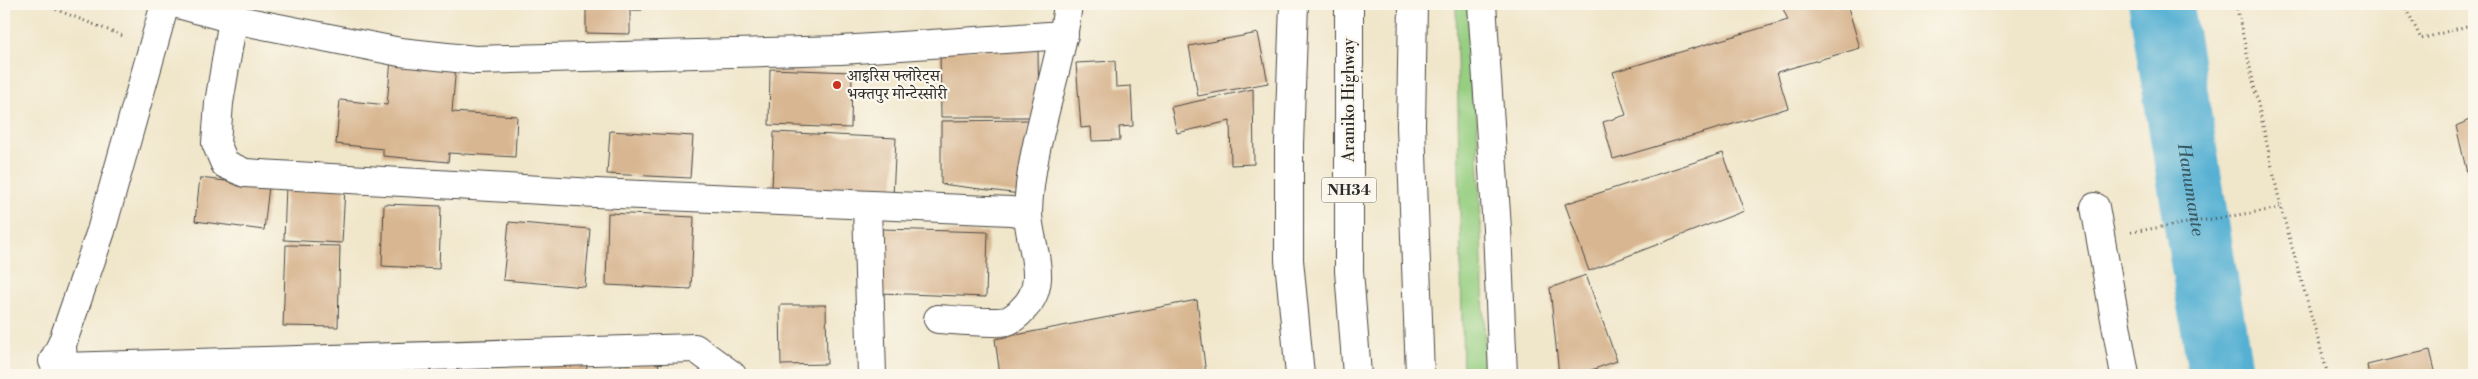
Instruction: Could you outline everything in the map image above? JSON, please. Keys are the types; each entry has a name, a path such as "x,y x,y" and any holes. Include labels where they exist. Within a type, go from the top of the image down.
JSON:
{"main road":[{"path":"46,375 62,344 101,231 151,48 165,4"},
{"path":"178,4 233,19 400,52 475,60 841,50 1064,34"},
{"path":"938,319 1007,321 1024,309 1035,290 1038,268 1028,214 1035,158 1064,34 1068,4"},
{"path":"1294,4 1289,144 1289,260 1300,375"},
{"name":"Araniko Highway","path":"1348,4 1349,271 1357,375"},
{"path":"1412,4 1411,126 1420,375"},
{"path":"1482,4 1497,229 1503,375"},
{"path":"233,19 216,143 225,164 245,173 867,206 1011,211 1028,214"},
{"path":"867,206 872,375"},
{"path":"2095,207 2125,375"},
{"path":"62,344 63,367 695,348 732,375"}],"path":[{"path":"42,4 151,48"},
{"path":"2236,4 2281,208 2328,375"},
{"path":"2404,4 2421,39 2470,25"},
{"path":"2126,233 2281,208"}],"green space":[{"path":"1456,4 1467,4 1471,92 1477,118 1486,375 1463,375"}],"building":[{"path":"586,4 642,4 642,10 630,10 630,34 586,33"},
{"path":"1781,4 1832,4 1833,7 1847,4 1860,48 1777,72 1788,108 1613,159 1603,122 1626,115 1613,72 1788,20"},
{"path":"1258,33 1268,83 1198,96 1189,46"},
{"path":"1038,49 1039,117 941,117 940,50"},
{"path":"391,59 456,65 452,112 517,116 515,157 449,153 448,162 383,156 383,149 336,144 340,100 387,105"},
{"path":"1115,61 1116,87 1131,86 1133,126 1119,127 1120,140 1092,141 1091,127 1081,128 1076,63"},
{"path":"770,69 852,72 851,128 769,125"},
{"path":"1253,89 1254,164 1231,165 1230,121 1177,133 1171,107"},
{"path":"2474,118 2474,171 2467,173 2456,126"},
{"path":"1029,120 1020,194 941,184 941,121"},
{"path":"610,131 693,136 690,178 607,174"},
{"path":"774,132 896,138 893,196 772,190"},
{"path":"1723,153 1744,211 1589,271 1565,204"},
{"path":"200,178 269,186 264,230 195,221"},
{"path":"286,185 345,188 342,243 284,240"},
{"path":"384,204 441,206 439,269 382,266"},
{"path":"608,213 694,217 691,289 606,285"},
{"path":"509,222 590,229 585,287 503,280"},
{"path":"882,229 988,232 986,297 880,293"},
{"path":"286,245 340,246 338,327 283,326"},
{"path":"1586,275 1617,361 1577,375 1559,375 1550,288"},
{"path":"1197,300 1206,375 1000,375 995,339"},
{"path":"780,305 826,305 827,364 781,365"},
{"path":"2430,350 2436,375 2369,375 2367,365"},
{"path":"586,356 587,375 541,375 540,359"},
{"path":"658,361 660,375 622,375 621,364"}],"waterway":[{"name":"Hanumante","path":"2161,4 2221,375"}],"place":[{"name":"आइरिस फ्लोरेट्स भक्तपुर मोन्टेस्सोरी","path":"837,85"}]}
